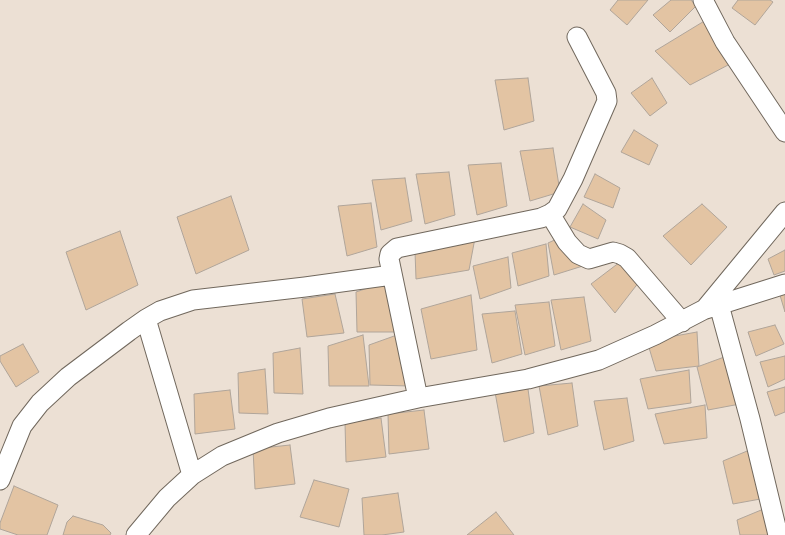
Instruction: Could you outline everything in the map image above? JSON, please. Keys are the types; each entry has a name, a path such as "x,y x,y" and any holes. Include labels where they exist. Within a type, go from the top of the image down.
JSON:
{"street":[{"path":"702,0 725,42 785,132"},
{"path":"418,398 389,259 394,250 397,248 541,218 557,209 573,179 607,102 606,93 577,37"},
{"path":"712,307 785,212"},
{"path":"550,214 567,242 578,254 589,259 613,252 627,258 682,322"},
{"path":"0,480 22,426 40,403 68,377 146,319 160,311 193,300 304,287 392,274"},
{"path":"136,535 167,498 192,475 222,456 278,433 329,418 418,398 528,379 599,360 655,336 712,307 785,284"},
{"path":"712,307 750,419 778,535"},
{"path":"146,319 192,475"}],"building":[{"path":"618,0 648,0 627,25 610,10"},
{"path":"671,0 691,0 696,6 670,32 653,15"},
{"path":"738,0 770,0 773,2 755,25 732,8"},
{"path":"706,20 730,64 690,85 655,51"},
{"path":"528,78 534,121 504,130 495,80"},
{"path":"652,78 667,103 650,116 631,93"},
{"path":"634,130 658,145 649,165 621,152"},
{"path":"553,148 560,192 530,201 520,151"},
{"path":"501,163 507,206 477,215 468,165"},
{"path":"449,172 455,215 425,224 416,174"},
{"path":"595,174 620,188 613,208 584,197"},
{"path":"405,178 412,221 381,230 372,180"},
{"path":"231,196 249,250 196,274 177,217"},
{"path":"371,203 377,247 347,256 338,206"},
{"path":"583,204 606,220 598,239 570,227"},
{"path":"702,204 727,227 691,265 663,236"},
{"path":"120,231 138,285 86,310 66,252"},
{"path":"475,238 469,270 416,279 415,252"},
{"path":"559,238 586,265 554,275 548,243"},
{"path":"546,244 549,276 518,286 512,253"},
{"path":"785,250 785,271 774,275 768,259"},
{"path":"508,257 511,288 480,299 473,266"},
{"path":"620,262 639,282 615,313 591,284"},
{"path":"391,280 397,332 357,332 356,292"},
{"path":"785,290 785,312 779,292"},
{"path":"335,294 344,333 307,337 302,299"},
{"path":"471,295 477,350 431,359 421,309"},
{"path":"584,297 591,341 561,350 551,300"},
{"path":"549,302 555,346 525,355 515,305"},
{"path":"515,311 522,354 492,363 482,314"},
{"path":"775,325 784,344 756,356 748,332"},
{"path":"697,332 699,366 656,371 647,341"},
{"path":"363,335 369,386 329,386 328,346"},
{"path":"397,335 410,386 370,385 369,345"},
{"path":"23,344 39,372 16,387 0,361 0,356"},
{"path":"300,348 303,394 274,393 273,353"},
{"path":"727,356 740,404 708,410 697,367"},
{"path":"785,356 785,379 768,387 760,362"},
{"path":"265,369 268,414 239,413 238,373"},
{"path":"689,370 691,403 648,409 640,379"},
{"path":"572,383 578,426 548,435 539,386"},
{"path":"785,387 785,412 775,416 767,392"},
{"path":"528,389 534,433 504,442 495,392"},
{"path":"230,390 235,429 195,434 194,394"},
{"path":"627,398 634,441 604,450 594,401"},
{"path":"705,405 707,438 664,444 655,414"},
{"path":"424,410 429,449 389,454 388,414"},
{"path":"381,418 386,457 346,462 345,423"},
{"path":"290,445 295,484 255,489 253,449"},
{"path":"752,449 766,498 733,504 723,461"},
{"path":"314,480 349,489 339,527 300,517"},
{"path":"14,486 58,505 47,535 18,535 0,529 0,523"},
{"path":"398,493 404,532 382,535 364,535 362,498"},
{"path":"766,508 774,535 740,535 737,520"},
{"path":"496,512 514,535 467,535"},
{"path":"73,516 103,525 111,533 110,535 63,535 67,522"}]}
